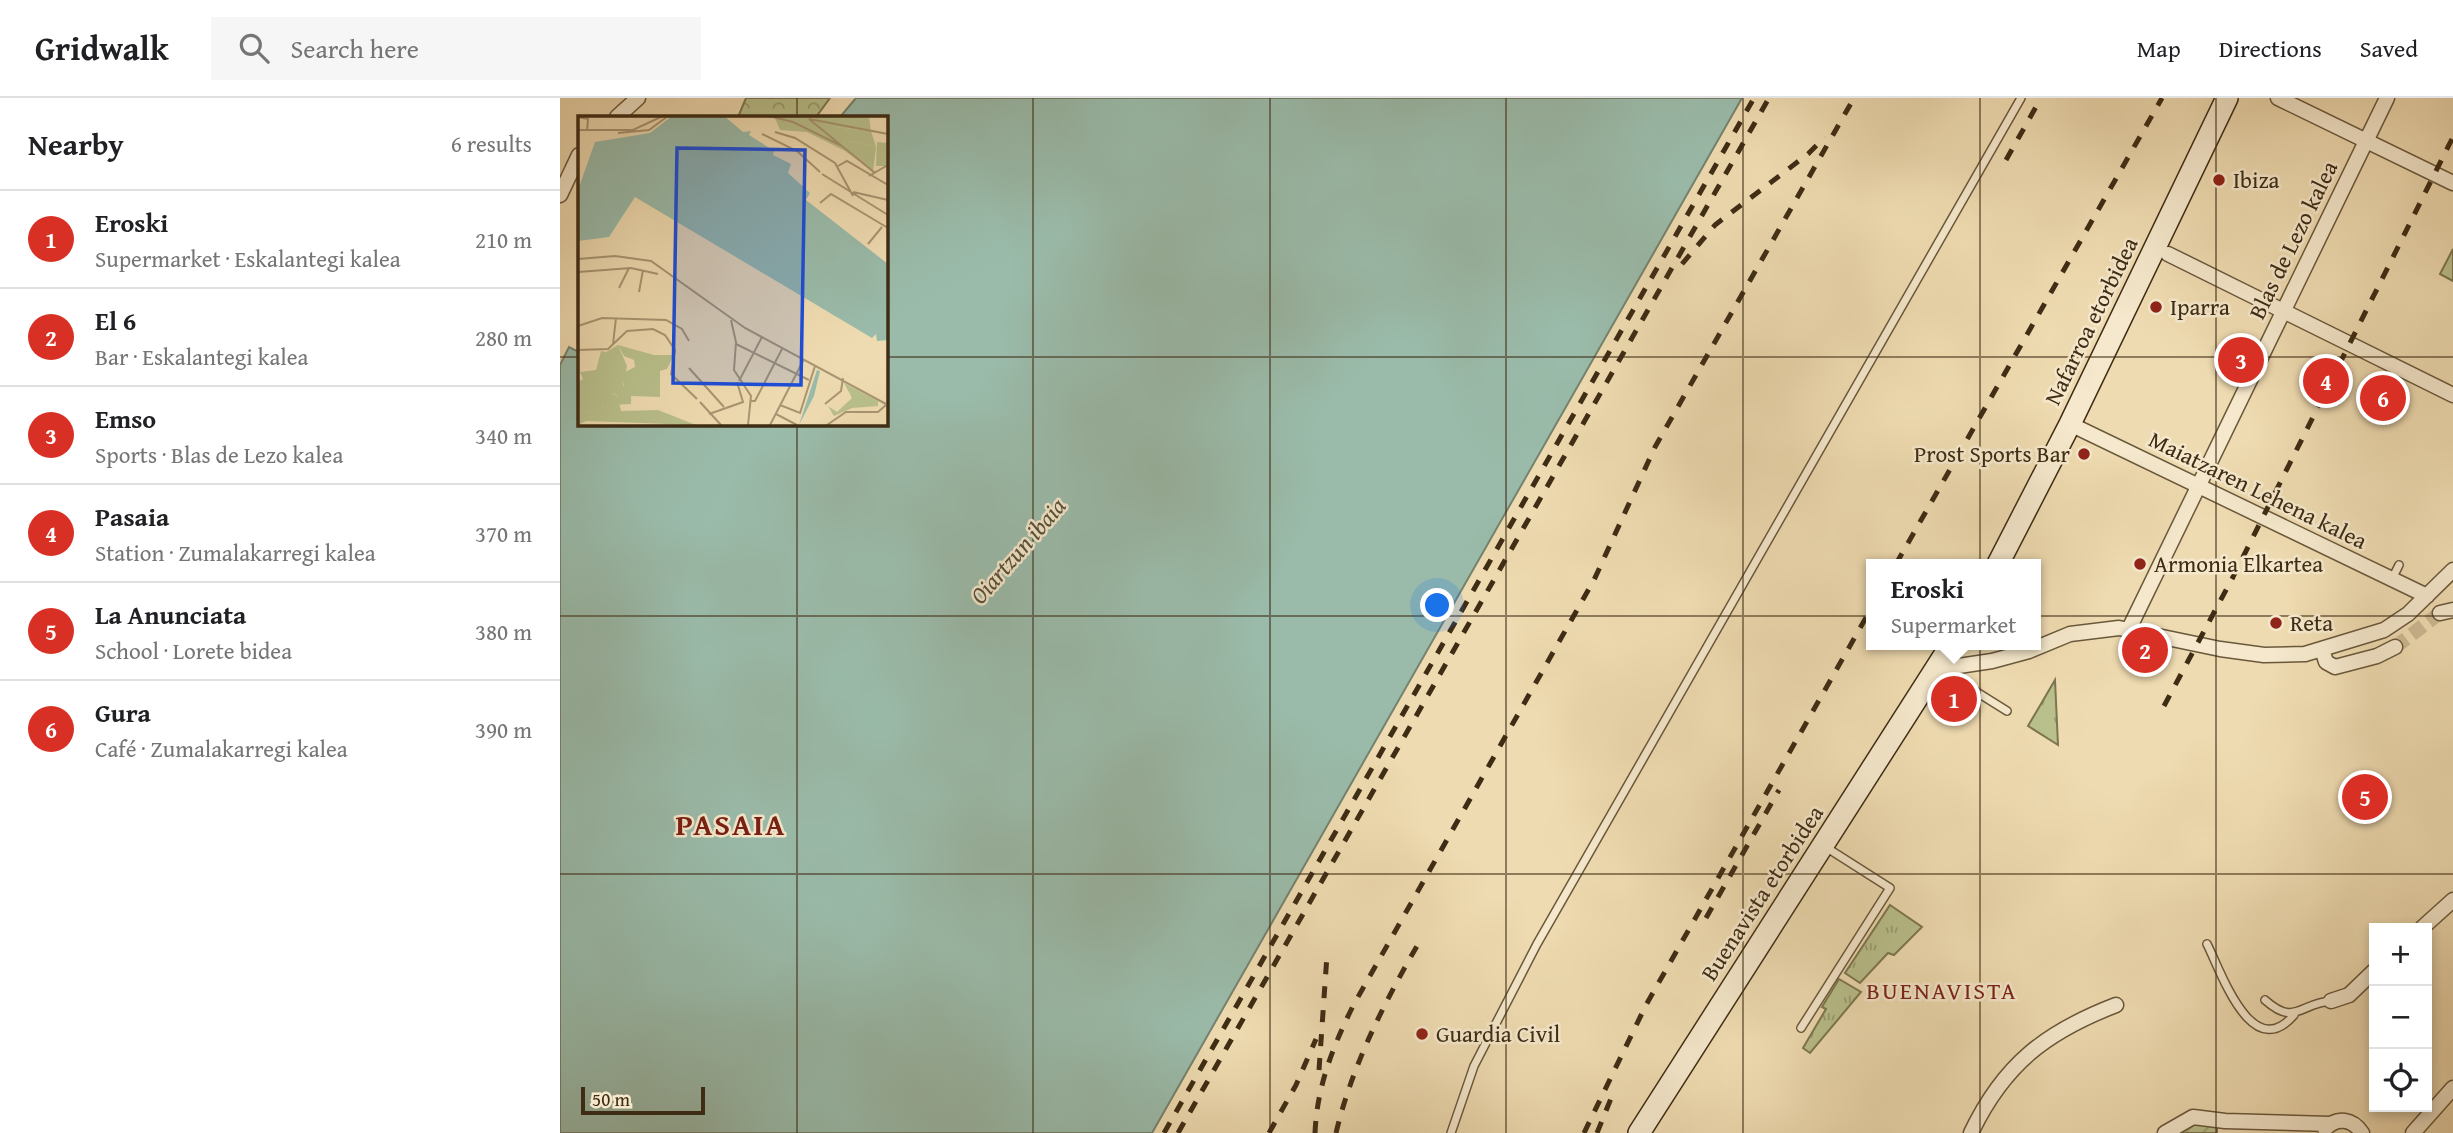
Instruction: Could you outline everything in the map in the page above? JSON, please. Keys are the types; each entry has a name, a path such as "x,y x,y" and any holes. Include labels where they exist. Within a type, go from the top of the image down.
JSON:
{"main road":[{"name":"Nafarroa etorbidea","path":"2001,559 2070,424 2227,98"},
{"path":"1936,676 1949,650"},
{"name":"Buenavista etorbidea","path":"1639,1133 1823,846 1936,676"}],"street":[{"path":"618,116 638,98"},
{"path":"2277,98 2453,183"},
{"name":"Blas de Lezo kalea","path":"2129,629 2387,98"},
{"path":"560,195 578,157"},
{"path":"2168,254 2453,395"},
{"name":"Maiatzaren Lehena kalea","path":"2070,424 2427,596"},
{"path":"2041,646 2070,634 2129,629 2220,649 2264,655 2305,654 2384,630 2427,596 2453,570"},
{"path":"2322,649 2326,662 2335,667 2377,656 2395,647"},
{"path":"1936,676 2030,650"},
{"path":"2428,923 2453,900"},
{"path":"2332,1001 2348,995 2369,976"},
{"path":"1971,1133 1997,1087 2038,1044 2078,1020 2116,1005"},
{"path":"2413,1133 2453,1088"},
{"path":"2165,1133 2193,1116 2224,1127 2307,1124 2325,1130 2337,1121 2352,1122 2362,1133"}],"lane":[{"path":"1451,1133 1479,1054 1537,944 2021,98"},
{"path":"2392,580 2399,565"},
{"path":"1936,676 2007,711"},
{"path":"1801,1028 1890,888 1823,846"},
{"path":"2207,944 2251,1024 2268,1031 2284,1026 2294,1014 2320,1002 2332,1001"},
{"path":"2265,1000 2277,1011 2294,1014"}],"green space":[{"path":"746,98 830,98 817,116 738,116"},
{"path":"2453,249 2453,281 2440,274"},
{"path":"2055,680 2058,745 2028,726"},
{"path":"1890,905 1922,927 1894,955 1888,953 1860,983 1845,973"},
{"path":"1839,979 1861,992 1810,1053 1803,1048 1826,1009 1822,1007"},
{"path":"2191,1125 2217,1125 2217,1133 2180,1133"}],"water":[{"name":"Oiartzun ibaia","path":"856,98 1742,98 1152,1133 560,1133 560,365 569,347 578,352 578,425 887,425 887,116 841,116"}],"tunnel":[{"path":"2395,647 2440,613"}],"railway":[{"path":"1164,1133 1754,98"},
{"path":"1178,1133 1769,98"},
{"path":"1315,1133 1319,1099 1327,1067 1354,1004 1594,580 1655,447 1854,98"},
{"path":"2006,160 2041,98"},
{"path":"1899,559 2162,98"},
{"path":"1682,264 1715,225 1808,154 1825,137"},
{"path":"2164,706 2233,577 2453,137"},
{"path":"1584,1133 1646,1005 1866,618"},
{"path":"1706,918 1779,790"},
{"path":"1336,1133 1360,1060 1392,991 1417,946"},
{"path":"1319,1070 1327,955"},
{"path":"1269,1133 1296,1085 1316,1039"},
{"path":"1597,1133 1614,1091"}],"place":[{"name":"Ibiza","path":"2219,180"},
{"name":"Iparra","path":"2156,307"},
{"name":"Emso","path":"2241,360"},
{"name":"Pasaia","path":"2326,381"},
{"name":"Gura","path":"2383,398"},
{"name":"Prost Sports Bar","path":"2084,454"},
{"name":"Armonia Elkartea","path":"2140,564"},
{"name":"Reta","path":"2276,623"},
{"name":"El 6","path":"2145,650"},
{"name":"Eroski","path":"1954,699"},
{"name":"La Anunciata","path":"2365,797"},
{"name":"Guardia Civil","path":"1422,1034"}],"district":[{"name":"PASAIA","path":"731,825"},
{"name":"BUENAVISTA","path":"1942,991"}]}
